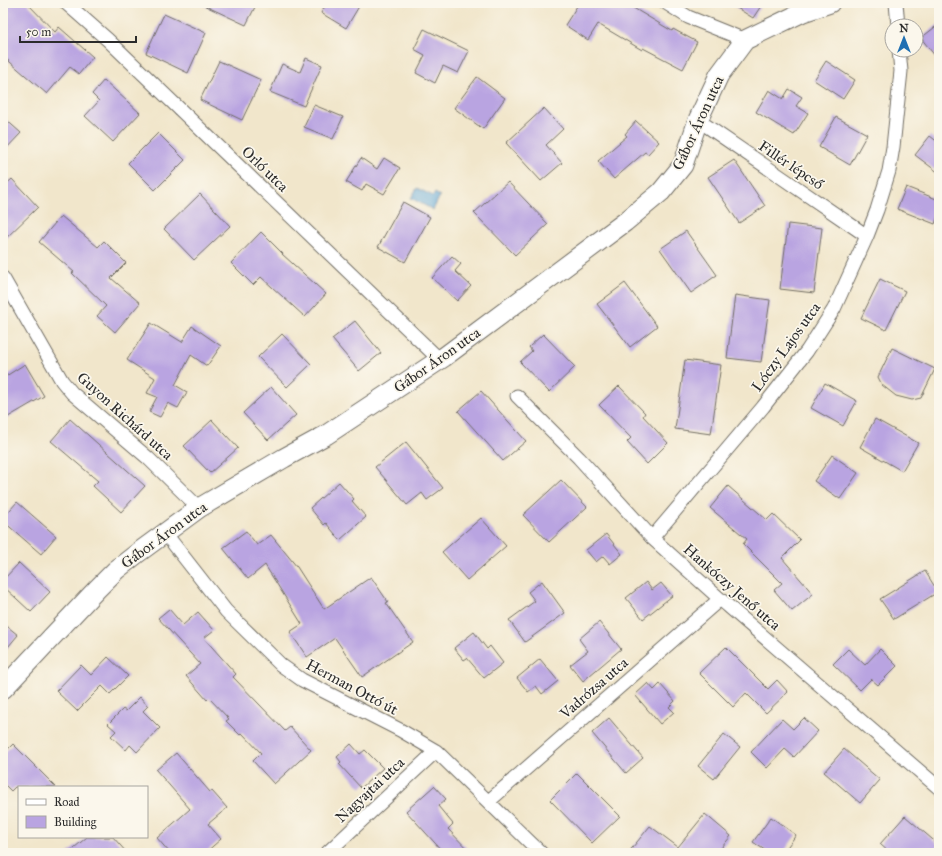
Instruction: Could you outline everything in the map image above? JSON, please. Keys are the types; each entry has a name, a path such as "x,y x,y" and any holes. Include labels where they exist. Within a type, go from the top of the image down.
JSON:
{"street":[{"name":"Orló utca","path":"66,3 113,45 440,360"},
{"path":"666,3 688,18 745,40"},
{"name":"Gábor Áron utca","path":"3,689 116,570 165,533 199,508 326,435 440,360 625,222 661,192 683,164 698,120 719,75 745,40 802,12 830,3"},
{"path":"896,3 897,18"},
{"name":"Lóczy Lajos utca","path":"652,538 763,406 807,351 834,309 867,236 877,210 888,172 893,147 901,71 900,58"},
{"name":"Fillér lépcső","path":"698,120 867,236"},
{"name":"Guyon Richárd utca","path":"3,278 62,381 72,393 148,458 199,508"},
{"name":"Hankóczy Jenő utca","path":"517,396 579,458 652,538 720,599 939,788"},
{"name":"Herman Ottó út","path":"165,533 226,611 281,665 302,680 400,730 436,751 541,853"},
{"name":"Vadrózsa utca","path":"489,801 720,599"},
{"name":"Nagyajtai utca","path":"327,853 436,751"}],"water":[{"path":"417,188 433,196 435,193 440,196 433,210 411,198"}],"building":[{"path":"3,3 27,3 55,32 59,27 93,57 79,74 70,67 47,94 3,56"},
{"path":"199,3 257,3 246,25"},
{"path":"327,3 361,3 346,28 321,13"},
{"path":"579,3 625,3 672,31 673,29 697,42 683,69 643,48 642,50 598,24 588,40 565,25"},
{"path":"729,3 763,3 753,18"},
{"path":"164,14 206,33 188,73 146,53"},
{"path":"939,24 939,61 924,42 924,36"},
{"path":"424,29 469,51 458,73 443,66 435,83 416,73 425,55 414,49"},
{"path":"306,58 322,65 304,106 270,92 282,64 300,72"},
{"path":"219,61 261,80 242,120 200,100"},
{"path":"826,61 855,80 843,99 814,80"},
{"path":"477,77 505,98 483,129 454,108"},
{"path":"104,80 140,113 113,142 85,116 99,101 92,94"},
{"path":"789,89 802,97 796,106 808,113 794,135 756,112 769,90 783,99"},
{"path":"314,105 343,117 333,139 304,127"},
{"path":"544,108 563,129 546,145 562,163 541,181 506,143"},
{"path":"3,117 21,133 3,152"},
{"path":"836,117 867,134 850,165 819,147"},
{"path":"636,121 659,142 648,154 645,152 614,179 598,161 627,136 625,134"},
{"path":"158,133 185,160 155,190 128,163"},
{"path":"930,136 939,143 939,173 915,155"},
{"path":"361,158 377,169 384,158 400,168 384,194 366,184 362,191 346,182"},
{"path":"734,160 765,206 739,223 708,177"},
{"path":"12,179 38,207 3,241 3,187"},
{"path":"508,182 548,224 515,255 474,213"},
{"path":"906,187 939,200 939,213 935,224 897,209"},
{"path":"200,194 230,226 194,260 164,229"},
{"path":"403,202 430,217 405,262 378,247"},
{"path":"61,216 98,247 104,241 126,263 111,278 140,303 115,332 97,316 106,306 72,273 74,272 39,242"},
{"path":"788,224 822,228 814,293 780,289"},
{"path":"686,231 717,275 691,293 660,249"},
{"path":"261,232 282,254 326,294 305,317 261,277 253,285 231,263"},
{"path":"452,256 461,264 455,271 471,286 457,301 432,278"},
{"path":"880,279 905,291 886,330 861,318"},
{"path":"625,283 657,326 630,347 597,304"},
{"path":"735,295 770,300 761,362 727,358"},
{"path":"355,321 381,353 359,371 332,339"},
{"path":"151,323 182,342 192,326 221,346 207,366 191,355 175,385 187,392 178,408 168,403 160,417 149,412 157,397 147,393 155,378 127,360"},
{"path":"282,334 311,364 287,387 258,357"},
{"path":"543,334 575,367 549,392 520,362 532,351 529,347"},
{"path":"892,348 935,369 921,398 912,400 896,396 882,385 878,377"},
{"path":"685,360 721,365 711,434 675,429"},
{"path":"25,364 44,396 3,420 3,378"},
{"path":"825,383 857,401 843,426 811,408"},
{"path":"619,386 645,413 643,416 668,443 647,464 627,442 631,438 599,405"},
{"path":"271,387 296,415 268,440 243,413"},
{"path":"481,391 526,441 503,461 458,411"},
{"path":"70,419 145,486 121,512 93,486 98,481 51,441"},
{"path":"875,419 918,443 902,471 860,447"},
{"path":"212,420 238,448 210,473 184,446"},
{"path":"406,442 443,488 427,500 422,493 407,505 375,467"},
{"path":"832,455 858,473 840,499 814,481"},
{"path":"561,480 587,507 549,542 523,515"},
{"path":"339,482 354,499 352,501 366,517 340,540 326,523 324,525 310,508"},
{"path":"728,486 767,520 773,514 800,540 782,558 813,594 792,611 774,590 782,583 743,544 747,539 710,508"},
{"path":"17,502 56,536 41,554 3,521 3,518"},
{"path":"481,518 506,546 467,580 442,552"},
{"path":"246,531 257,545 271,535 297,567 324,609 371,577 388,602 386,603 413,642 362,677 335,638 307,657 290,632 302,624 265,565 248,579 223,548"},
{"path":"606,534 622,554 610,564 603,556 596,562 586,550"},
{"path":"19,563 50,592 31,612 3,586 3,580"},
{"path":"925,571 938,592 894,619 880,599"},
{"path":"542,581 565,613 525,642 509,620 535,601 528,592"},
{"path":"646,582 652,590 661,583 672,596 643,619 626,598"},
{"path":"169,609 183,625 198,612 214,630 204,638 236,674 233,677 285,731 290,727 311,750 274,784 253,761 261,753 242,733 240,735 226,721 229,719 209,698 207,700 186,676 200,664 158,618"},
{"path":"599,622 621,649 583,681 570,665 588,651 579,639"},
{"path":"3,623 18,635 3,653"},
{"path":"474,632 487,649 490,646 503,663 484,678 467,658 464,660 454,648"},
{"path":"726,647 768,689 777,680 788,692 766,713 746,693 733,707 699,673"},
{"path":"848,649 865,665 880,649 897,666 878,685 871,679 860,690 833,664"},
{"path":"108,657 128,676 110,694 102,686 77,711 56,691 81,665 91,675"},
{"path":"540,659 558,681 542,694 536,686 528,692 517,678"},
{"path":"648,683 654,690 660,684 675,701 669,707 674,712 660,724 635,695"},
{"path":"140,697 148,706 143,711 160,728 137,752 130,745 126,750 111,736 116,731 108,724 123,709 126,711"},
{"path":"609,718 643,758 626,773 592,733"},
{"path":"804,718 818,731 794,757 785,749 767,768 751,752 782,719 793,729"},
{"path":"724,734 740,747 714,779 698,766"},
{"path":"13,744 55,786 18,786 11,791 3,783 3,754"},
{"path":"351,744 360,754 365,750 383,768 361,788 339,764 341,762 337,757"},
{"path":"844,749 880,780 860,803 824,772"},
{"path":"176,753 210,792 212,791 227,808 208,824 221,839 205,853 170,853 157,838 190,809 156,770"},
{"path":"577,773 620,816 592,843 550,800"},
{"path":"434,786 446,799 438,806 453,824 448,829 471,853 444,853 406,811"},
{"path":"705,814 731,836 717,853 628,853 650,826 678,847"},
{"path":"905,816 939,845 933,853 890,853 880,844"},
{"path":"771,817 796,835 783,853 769,853 753,842"},
{"path":"86,838 114,838 127,853 68,853"}]}
